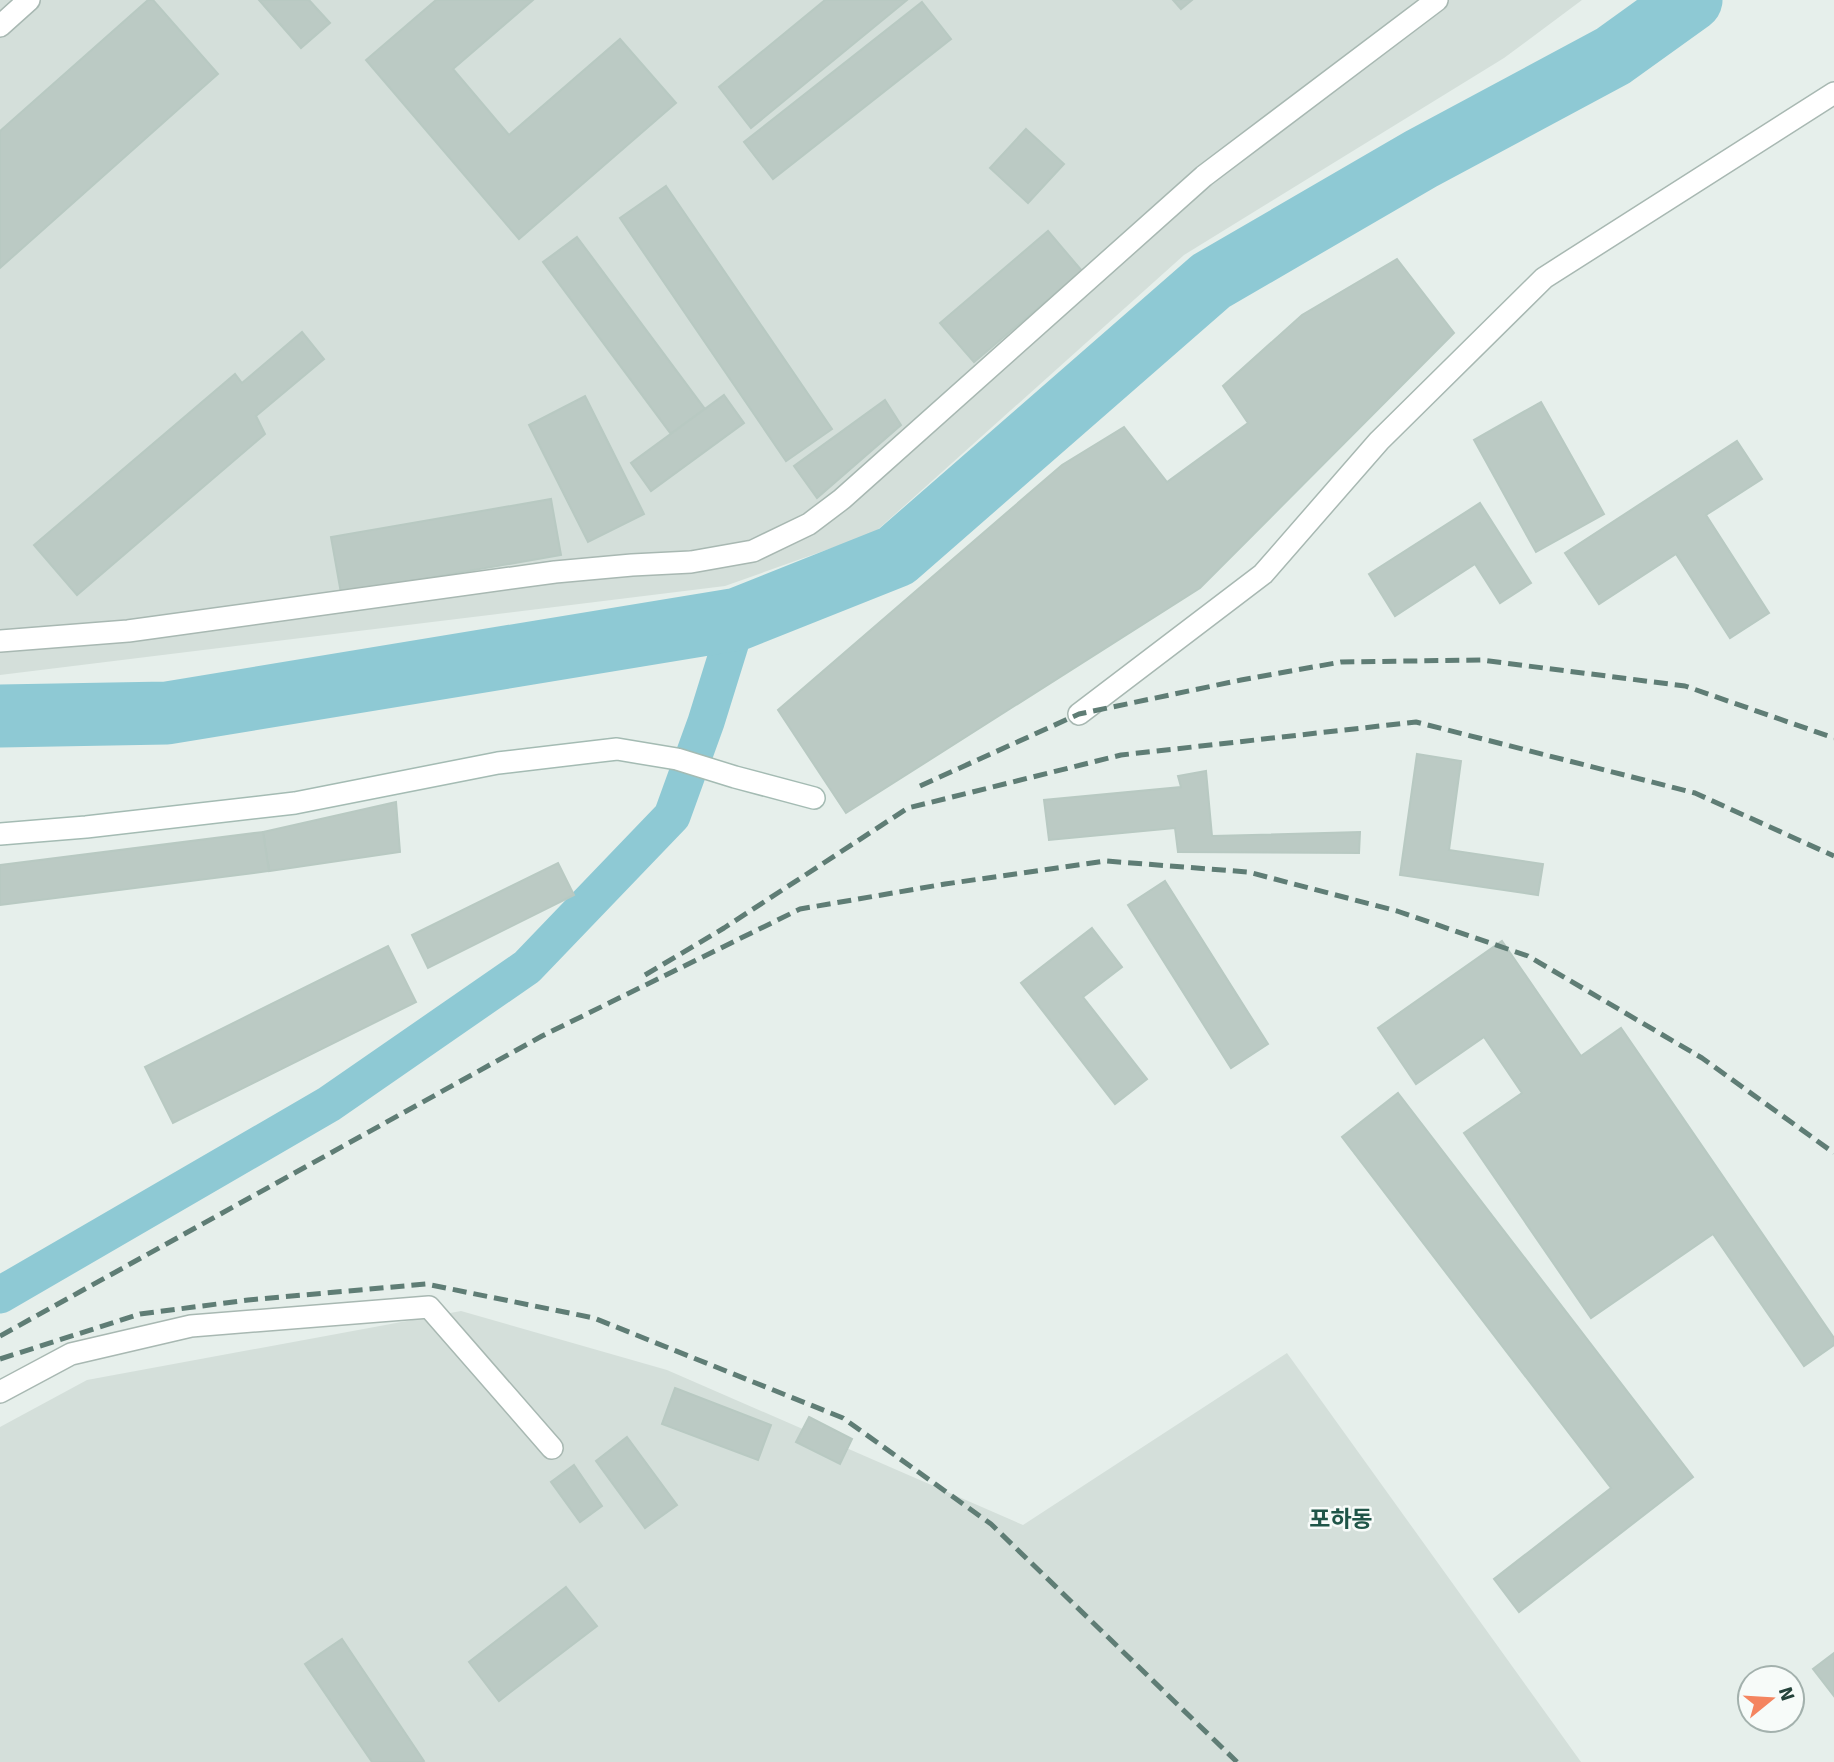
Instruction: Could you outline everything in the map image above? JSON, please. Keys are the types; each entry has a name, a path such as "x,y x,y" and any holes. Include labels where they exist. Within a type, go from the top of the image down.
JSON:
{"street":[{"path":"0,26 29,0"},
{"path":"0,641 128,631 555,572 691,562 753,551 809,524 842,499 1204,176 1437,0"},
{"path":"1079,714 1263,574 1379,441 1544,278 1834,93"},
{"path":"0,834 295,803 498,763 617,749 677,759 814,798"},
{"path":"0,1392 71,1354 191,1326 429,1307 552,1448"}],"shaded area":[{"path":"0,0 1582,0 1504,58 1184,255 874,533 725,586 0,675"},
{"path":"461,1311 667,1370 1023,1525 1287,1353 1581,1762 0,1762 0,1427 87,1380"}],"building":[{"path":"148,0 153,0 218,74 0,268 0,131"},
{"path":"259,0 309,0 330,23 301,48"},
{"path":"436,0 533,0 453,69 509,135 620,39 676,103 519,239 366,60"},
{"path":"825,0 907,0 751,128 719,87"},
{"path":"1173,0 1192,0 1181,9"},
{"path":"922,2 951,39 773,179 744,142"},
{"path":"1026,129 1064,164 1028,203 990,168"},
{"path":"666,186 832,429 786,461 620,218"},
{"path":"1048,231 1082,271 974,362 940,323"},
{"path":"577,237 705,409 671,434 543,262"},
{"path":"1397,259 1454,333 1200,588 846,813 778,710 1062,465 1124,427 1167,482 1248,423 1223,386 1302,315"},
{"path":"302,332 324,359 256,416 265,434 77,595 34,545 235,374 242,383"},
{"path":"724,395 744,423 651,491 631,463"},
{"path":"585,396 644,514 588,542 529,425"},
{"path":"885,400 901,425 817,498 794,466"},
{"path":"1541,402 1604,514 1536,552 1474,440"},
{"path":"1737,441 1762,479 1706,515 1769,613 1730,638 1676,554 1599,604 1565,553"},
{"path":"551,499 561,555 341,593 331,537"},
{"path":"1480,503 1531,583 1500,603 1475,564 1395,616 1369,574"},
{"path":"1417,754 1461,761 1449,850 1543,864 1538,895 1400,875"},
{"path":"1206,771 1212,836 1360,832 1359,853 1178,852 1175,828 1049,840 1044,800 1181,787 1178,776"},
{"path":"396,802 400,852 269,871 263,832"},
{"path":"263,832 269,871 0,905 0,865"},
{"path":"558,863 574,895 428,968 412,935"},
{"path":"1165,881 1268,1044 1231,1068 1128,905"},
{"path":"1092,928 1122,967 1083,997 1147,1079 1115,1104 1021,983"},
{"path":"1502,941 1581,1056 1621,1028 1834,1338 1834,1345 1804,1366 1713,1234 1591,1318 1464,1133 1522,1093 1484,1037 1416,1084 1378,1028"},
{"path":"388,946 416,1002 173,1123 145,1067"},
{"path":"1398,1093 1693,1477 1519,1612 1494,1579 1611,1488 1342,1137"},
{"path":"675,1388 771,1425 758,1460 662,1424"},
{"path":"809,1417 852,1439 840,1464 796,1442"},
{"path":"627,1437 677,1505 645,1528 596,1461"},
{"path":"574,1465 602,1506 580,1522 551,1482"},
{"path":"566,1587 597,1626 499,1701 469,1662"},
{"path":"342,1639 423,1762 372,1762 305,1664"},
{"path":"1834,1653 1834,1696 1813,1669"}],"waterway":[{"path":"0,716 167,713 738,619 896,556 1211,281 1421,159 1613,56 1691,0"},
{"path":"0,1295 329,1104 527,967 672,816 706,722 738,619"}],"railway":[{"path":"920,786 1079,714 1341,662 1481,660 1685,686 1834,738"},
{"path":"645,975 724,928 908,808 1121,755 1416,722 1695,793 1834,856"},
{"path":"0,1336 542,1036 800,909 945,884 1106,861 1248,872 1397,911 1528,956 1702,1058 1834,1153"},
{"path":"0,1359 140,1314 248,1300 426,1284 594,1318 843,1418 991,1524 1237,1762"}],"district":[{"name":"포하동","path":"1341,1519"}]}
